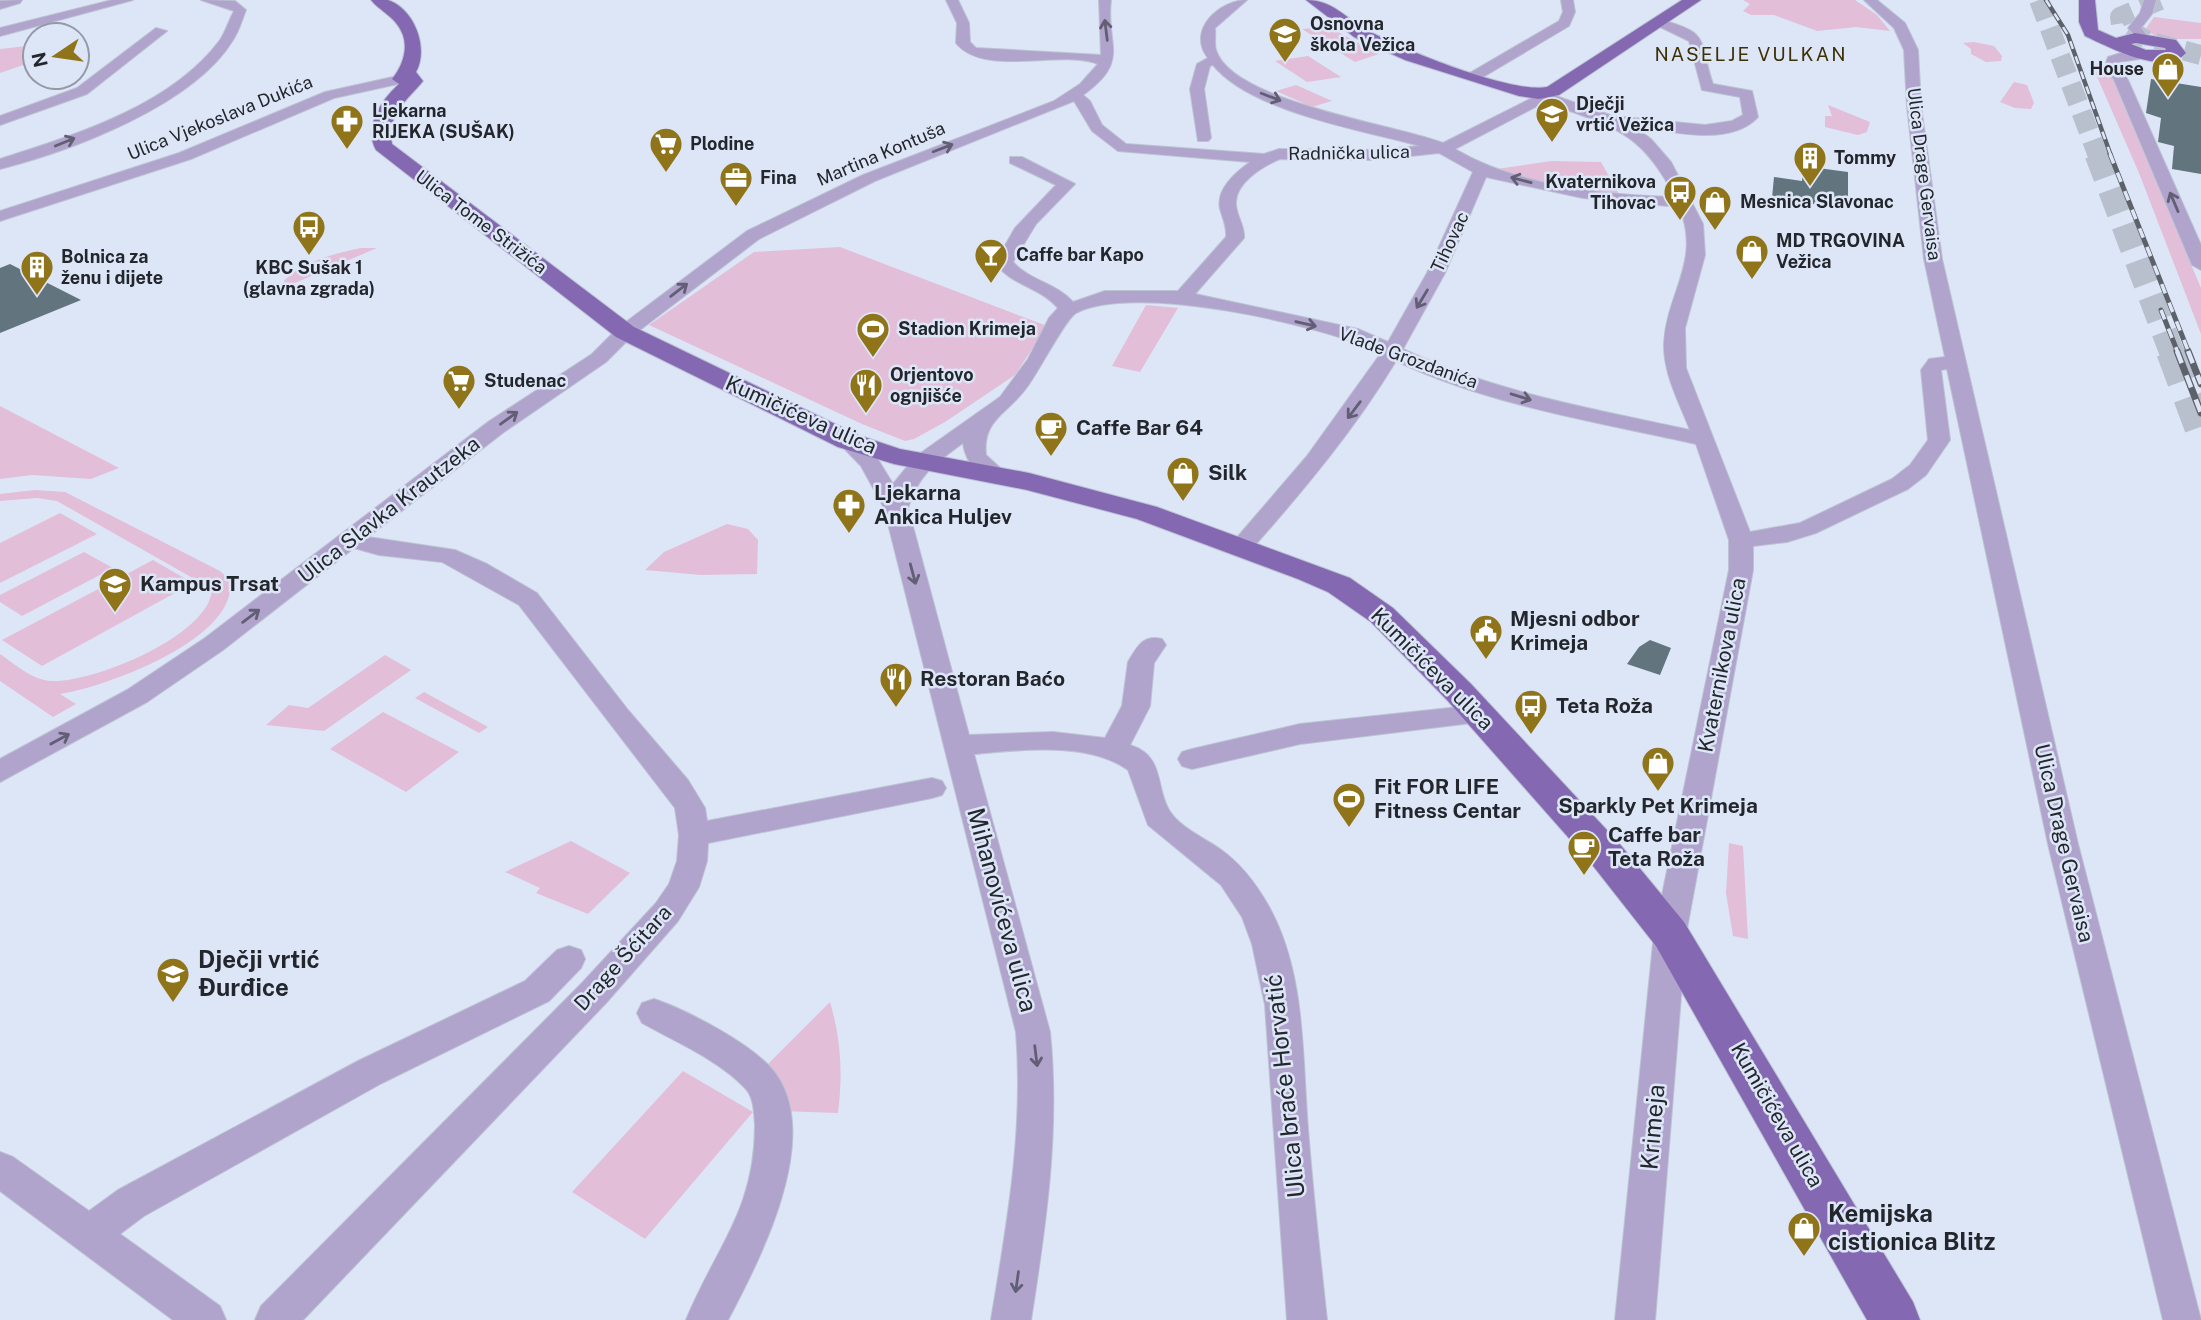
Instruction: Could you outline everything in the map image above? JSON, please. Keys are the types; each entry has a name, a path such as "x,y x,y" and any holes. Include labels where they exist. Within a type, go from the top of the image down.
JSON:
{"main road":[{"name":"Ulica Tome Strižića","path":"379,0 405,24 411,38 413,63 397,83 383,124 383,146 625,332"},
{"name":"Kvaternikova ulica","path":"1314,0 1375,43 1473,78 1542,95"},
{"name":"Radnička ulica","path":"1542,95 1553,91 1693,0"},
{"path":"2087,0 2090,30 2102,40 2139,44 2176,47 2178,53 2174,55 2192,47 2139,44"},
{"name":"Kumičićeva ulica","path":"625,332 848,441 923,463 1097,498 1242,546 1309,572 1363,600 1404,634 1478,714 1604,852 1670,934 1895,1320"}],"street":[{"path":"0,5 16,0"},
{"path":"0,32 127,0"},
{"path":"0,164 127,117 172,90 214,56 236,28 240,10 235,5 207,0"},
{"path":"952,0 963,23 963,43 971,51 986,55 1106,60 1105,0"},
{"path":"1241,0 1220,16 1208,31 1214,60 1234,79 1264,95 1446,148 1481,171 1588,196 1685,202"},
{"path":"1473,78 1564,23 1569,12 1567,0"},
{"name":"Ulica Drage Gervaisa","path":"1870,0 1900,26 1911,50 1914,106 1933,259 2063,844 2183,1320"},
{"path":"2150,0 2146,13 2134,28 2139,44 2113,60 2112,66 2201,265"},
{"name":"Kvaternikova ulica","path":"1601,116 1709,130 1751,117 1747,93 1707,86 1698,40 1692,33 1658,23"},
{"path":"0,121 82,91 161,31"},
{"name":"Martina Kontuša","path":"625,332 730,251 779,219 869,178 1026,117 1073,95 1098,76 1106,60"},
{"path":"1203,138 1197,89 1204,64 1214,60"},
{"name":"Ulica Vjekoslava Dukića","path":"0,216 185,156 330,95 397,83"},
{"name":"Radnička ulica","path":"1073,95 1083,101 1084,111 1112,143 1123,148 1266,159 1288,153 1373,155 1446,148 1542,95"},
{"name":"Kvaternikova ulica","path":"1542,95 1601,116 1639,136 1670,169 1699,231 1699,243 1672,333 1673,354 1741,540 1736,601 1670,934"},
{"path":"1639,136 1646,128 1658,124"},
{"name":"Radnička ulica","path":"1183,297 1235,238 1236,230 1228,201 1230,194 1236,184 1266,159"},
{"path":"896,508 905,482 923,463 1007,401 1037,360 1058,318 1069,309 1055,293 1015,275 1004,263 1050,195 1067,184 1016,160"},
{"name":"Tihovac","path":"1242,546 1312,465 1363,398 1429,287 1481,171"},
{"name":"Vlade Grozdanića","path":"1069,309 1105,297 1183,297 1357,335 1429,369 1540,403 1705,440"},
{"name":"Ulica Slavka Krautzeka","path":"0,772 136,696 214,644 506,420 599,358 625,332"},
{"name":"Ulica Slavka Krautzeka","path":"599,358 635,351 667,353"},
{"path":"1741,540 1787,535 1808,528 1900,484 1919,470 1939,440 1931,370 1936,363 1957,363"},
{"path":"982,421 973,437 975,457 998,476"},
{"name":"Mihanovićeva ulica","path":"848,441 873,462 883,489 896,508 1018,963 1038,1066 1034,1169 1011,1320"},
{"name":"Drage Šćitara","path":"275,1320 594,993 667,912 692,861 694,835 690,808 678,787 618,717 532,604 478,569 447,555 379,548 351,540"},
{"path":"1113,750 1136,706 1141,662 1153,645"},
{"path":"1192,759 1300,734 1478,714"},
{"name":"Ulica braće Horvatić","path":"958,746 1007,740 1038,741 1130,754 1145,772 1157,816 1226,869 1243,891 1272,956 1281,1021 1307,1320"},
{"path":"694,835 932,788"},
{"name":"Krimeja","path":"1634,1320 1670,934"},
{"path":"88,1236 131,1203 370,1072 537,991 569,959"},
{"path":"654,1013 750,1070 765,1086 771,1107 774,1131 756,1224 706,1320"},
{"path":"0,1169 206,1320"}],"shaded area":[{"path":"1743,0 1855,0 1877,15 1890,31 1856,27 1817,31 1774,15 1751,15 1743,11 1750,4"},
{"path":"2154,17 2201,23 2201,39 2162,39 2145,30"},
{"path":"1329,27 1379,54 1355,62 1302,29"},
{"path":"1963,43 1994,46 2002,56 2001,61 1986,62 1971,54 1971,49"},
{"path":"21,47 21,66 0,73 0,49"},
{"path":"1308,56 1341,77 1307,82 1275,61"},
{"path":"2095,72 2111,75 2201,288 2201,334 2139,173"},
{"path":"2014,82 2027,85 2034,103 2031,109 2015,108 2000,102"},
{"path":"1296,85 1332,101 1312,107 1276,91"},
{"path":"1828,105 1870,122 1867,132 1858,135 1825,127 1825,116 1832,116"},
{"path":"1551,161 1601,162 1620,196 1556,188 1497,169"},
{"name":"Stadion Krimeja","path":"840,247 1047,326 1015,375 945,422 905,441 862,424 649,325 754,252"},
{"path":"361,248 377,248 283,288 284,281 291,274 309,264"},
{"path":"1146,305 1178,308 1140,372 1112,366"},
{"path":"0,406 119,468 91,479 32,475 0,479"},
{"path":"35,490 65,492 220,571 230,580 227,602 214,622 192,640 165,656 107,682 60,694 76,704 53,717 0,681 0,654 24,671 45,680 70,680 94,674 120,665 171,639 192,623 206,607 212,589 57,501 37,498 0,501 0,494"},
{"path":"60,513 97,534 0,583 0,543"},
{"path":"727,524 748,529 758,540 757,574 701,575 645,570 664,552"},
{"path":"84,552 113,568 22,616 0,602 0,595"},
{"path":"153,560 193,583 42,666 2,640"},
{"path":"385,655 411,670 324,731 266,725 289,705 308,708"},
{"path":"424,692 488,727 479,733 415,698"},
{"path":"383,712 459,752 406,792 330,749"},
{"path":"571,841 630,873 588,914 536,893 540,888 505,872"},
{"path":"1729,843 1743,846 1748,939 1733,936 1726,893"},
{"path":"830,1002 840,1057 838,1113 780,1111 763,1069"},
{"path":"683,1071 753,1112 645,1239 572,1192"}],"building":[{"path":"2151,79 2201,87 2201,174 2172,169 2174,146 2158,142 2161,118 2146,113"},
{"name":"Tommy","path":"1803,166 1848,172 1848,201 1820,197 1820,205 1772,198 1774,177 1802,181"},
{"name":"Bolnica za ženu i dijete","path":"10,264 81,300 0,333 0,268"},
{"path":"1650,640 1671,648 1660,675 1627,664 1639,647"}],"tunnel":[{"path":"2039,0 2098,156"},
{"path":"2160,0 2120,17 2121,24 2147,41 2201,55"},
{"path":"2097,154 2172,353"},
{"path":"2172,351 2201,429"}],"railway":[{"path":"2046,0 2068,35 2111,156"},
{"path":"2110,154 2189,353"},
{"path":"2161,310 2178,353"},
{"path":"2177,351 2201,413"},
{"path":"2188,351 2201,384"}],"place":[{"name":"Osnovna škola Vežica","path":"1285,64"},
{"name":"House","path":"2168,99"},
{"name":"Dječji vrtić Vežica","path":"1552,144"},
{"name":"Ljekarna RIJEKA (SUŠAK)","path":"347,151"},
{"name":"Plodine","path":"666,174"},
{"name":"Tommy","path":"1810,188"},
{"name":"Fina","path":"736,208"},
{"name":"Kvaternikova Tihovac","path":"1680,222"},
{"name":"Mesnica Slavonac","path":"1715,232"},
{"name":"KBC Sušak 1 (glavna zgrada)","path":"309,257"},
{"name":"MD TRGOVINA Vežica","path":"1752,281"},
{"name":"Caffe bar Kapo","path":"991,285"},
{"name":"Bolnica za ženu i dijete","path":"37,297"},
{"name":"Stadion Krimeja","path":"873,359"},
{"name":"Studenac","path":"459,411"},
{"name":"Orjentovo ognjišće","path":"866,415"},
{"name":"Caffe Bar 64","path":"1051,458"},
{"name":"Silk","path":"1183,503"},
{"name":"Ljekarna Ankica Huljev","path":"849,535"},
{"name":"Kampus Trsat","path":"115,614"},
{"name":"Mjesni odbor Krimeja","path":"1486,661"},
{"name":"Restoran Baćo","path":"896,709"},
{"name":"Teta Roža","path":"1531,736"},
{"name":"Sparkly Pet Krimeja","path":"1658,793"},
{"name":"Fit FOR LIFE Fitness Centar","path":"1349,829"},
{"name":"Caffe bar Teta Roža","path":"1584,877"},
{"name":"Dječji vrtić Đurđice","path":"173,1004"},
{"name":"Kemijska cistionica Blitz","path":"1804,1258"}],"district":[{"name":"NASELJE VULKAN","path":"1751,54"}]}
